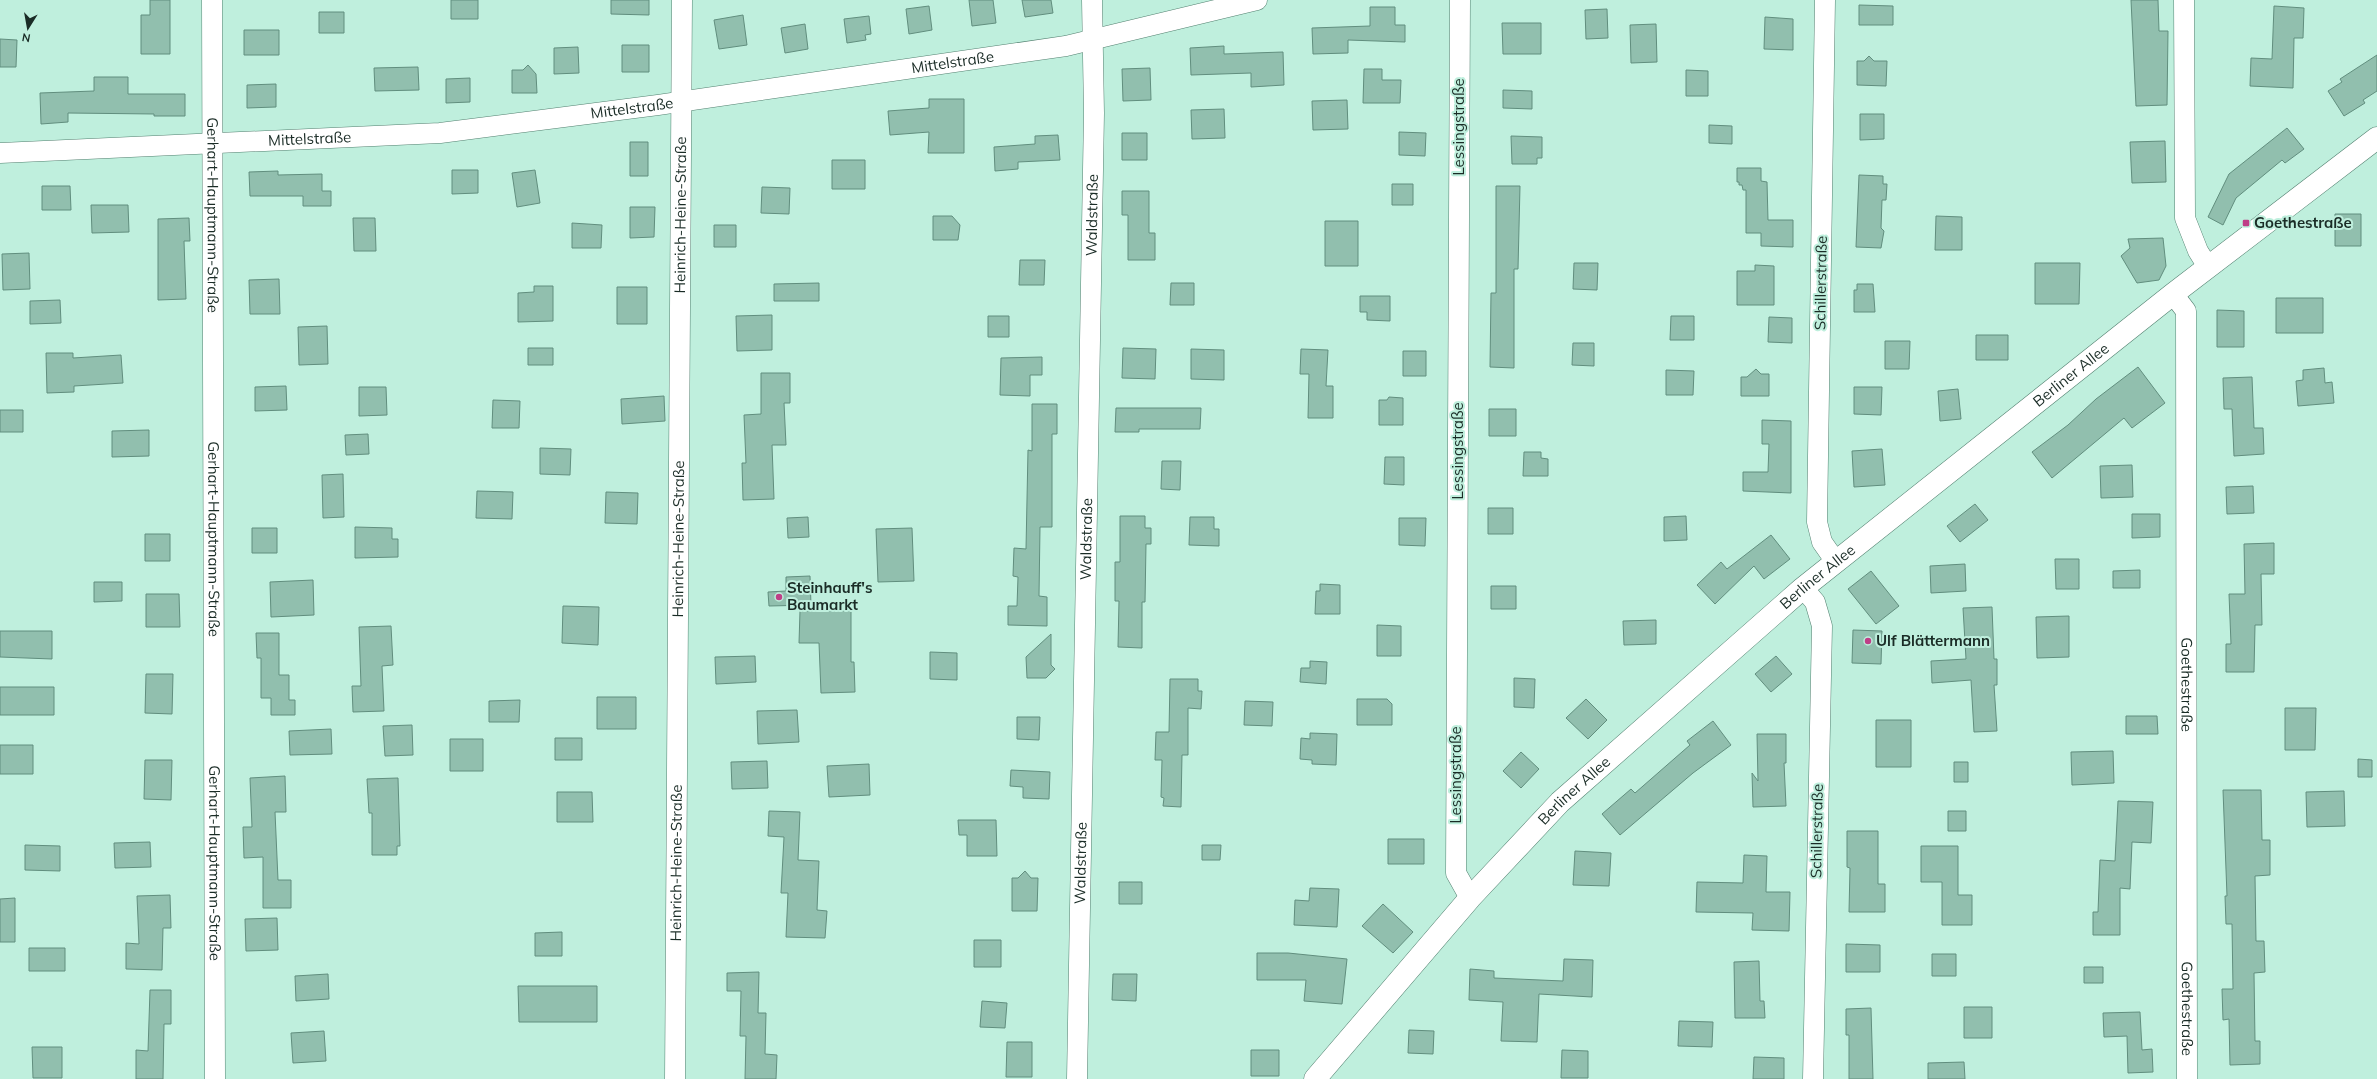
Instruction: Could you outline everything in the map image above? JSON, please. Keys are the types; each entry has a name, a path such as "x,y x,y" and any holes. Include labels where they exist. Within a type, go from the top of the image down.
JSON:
{"street":[{"name":"Gerhart-Hauptmann-Straße","path":"212,0 215,1079"},
{"name":"Heinrich-Heine-Straße","path":"675,1079 683,100 682,0"},
{"name":"Waldstraße","path":"1077,1079 1094,40 1092,0"},
{"name":"Mittelstraße","path":"0,153 213,145 440,133 1058,47 1094,40 1257,0"},
{"name":"Lessingstraße","path":"1460,0 1456,873 1470,898"},
{"name":"Schillerstraße","path":"1825,0 1817,522 1822,542 1836,562"},
{"path":"2184,0 2185,218 2198,251 2208,267"},
{"name":"Berliner Allee","path":"1315,1079 1470,898 1560,802 1803,588 2173,294 2377,138"},
{"name":"Goethestraße","path":"2173,294 2186,311 2187,1079"},
{"name":"Schillerstraße","path":"1803,588 1815,602 1822,626 1813,1079"}],"building":[{"path":"150,0 170,0 170,54 141,54 141,15 150,15"},
{"path":"451,0 478,0 478,19 451,19"},
{"path":"611,0 649,0 649,15 611,14"},
{"path":"969,0 993,0 996,23 972,26"},
{"path":"1022,0 1051,0 1053,13 1025,17"},
{"path":"2131,0 2158,0 2159,31 2168,31 2167,105 2136,106"},
{"path":"1859,5 1893,6 1893,25 1859,25"},
{"path":"929,6 932,30 909,34 906,9"},
{"path":"2274,6 2304,8 2303,38 2294,38 2293,88 2250,86 2251,58 2272,59"},
{"path":"1370,7 1395,7 1395,25 1405,25 1405,42 1348,40 1348,53 1313,54 1312,28 1370,26"},
{"path":"1607,9 1608,38 1586,39 1585,10"},
{"path":"319,12 344,12 344,33 319,33"},
{"path":"743,15 747,45 719,49 714,20"},
{"path":"869,16 871,34 865,35 866,40 847,43 844,19"},
{"path":"1765,17 1793,19 1793,50 1764,49"},
{"path":"1502,23 1541,23 1541,54 1503,54"},
{"path":"805,24 808,49 785,53 781,28"},
{"path":"1656,24 1657,62 1631,63 1630,25"},
{"path":"244,30 279,30 279,55 244,55"},
{"path":"0,39 17,40 16,67 0,67"},
{"path":"622,45 649,45 649,72 622,72"},
{"path":"1224,46 1224,54 1283,52 1284,85 1251,87 1251,73 1191,75 1190,48"},
{"path":"578,47 579,73 554,74 554,48"},
{"path":"2377,55 2377,91 2363,100 2365,103 2344,116 2328,91 2342,82 2340,79"},
{"path":"1869,56 1874,61 1887,61 1886,86 1857,85 1857,61 1864,61"},
{"path":"528,65 536,74 537,93 512,93 512,70 523,70"},
{"path":"418,67 419,90 375,91 374,68"},
{"path":"1150,68 1151,100 1123,101 1122,69"},
{"path":"1364,69 1382,69 1382,80 1401,80 1400,103 1363,103"},
{"path":"1686,70 1708,71 1708,96 1686,96"},
{"path":"94,77 128,77 128,94 185,94 185,116 154,116 154,114 68,113 68,122 41,124 40,93 94,91"},
{"path":"470,78 470,102 446,103 446,79"},
{"path":"276,84 276,107 247,108 247,85"},
{"path":"1503,90 1532,91 1532,109 1503,108"},
{"path":"929,99 964,99 964,153 928,153 929,132 890,135 888,111 929,108"},
{"path":"1347,100 1348,129 1313,130 1312,101"},
{"path":"1224,109 1225,138 1192,139 1191,110"},
{"path":"1860,114 1884,114 1884,139 1860,140"},
{"path":"1709,125 1732,126 1732,144 1709,143"},
{"path":"2287,128 2304,149 2285,163 2282,160 2236,198 2223,225 2208,217 2229,174"},
{"path":"1399,132 1426,133 1425,156 1399,155"},
{"path":"1122,133 1147,133 1147,160 1122,160"},
{"path":"1058,135 1060,160 1018,162 1018,169 995,171 994,147 1035,144 1035,136"},
{"path":"1511,136 1542,137 1542,158 1537,158 1537,164 1512,164"},
{"path":"2165,141 2166,182 2132,183 2130,142"},
{"path":"630,142 648,142 648,176 630,176"},
{"path":"832,160 865,160 865,189 832,189"},
{"path":"1737,168 1761,168 1761,181 1767,182 1768,220 1793,220 1793,247 1761,246 1761,233 1746,233 1746,190 1743,190 1742,185 1739,185 1739,182 1737,182"},
{"path":"452,170 478,170 478,193 452,194"},
{"path":"535,170 540,203 517,207 512,173"},
{"path":"278,171 278,175 322,174 322,191 331,191 331,206 303,206 303,196 250,196 249,172"},
{"path":"1859,175 1883,176 1883,184 1887,184 1886,200 1882,200 1881,228 1884,231 1881,248 1856,247"},
{"path":"1392,184 1413,184 1413,205 1392,205"},
{"path":"42,186 70,186 71,210 42,210"},
{"path":"1496,186 1520,186 1518,269 1514,269 1514,368 1490,367 1491,293 1496,293"},
{"path":"762,187 790,188 789,214 761,213"},
{"path":"1122,191 1149,191 1149,233 1155,233 1155,260 1128,260 1128,215 1122,215"},
{"path":"91,205 128,205 129,232 92,233"},
{"path":"630,207 655,207 654,237 630,238"},
{"path":"2335,214 2361,214 2361,246 2335,246"},
{"path":"933,216 952,216 960,225 958,240 933,240"},
{"path":"1936,216 1962,217 1962,250 1935,250"},
{"path":"189,218 190,241 184,241 186,299 158,300 158,219"},
{"path":"353,218 375,218 376,251 354,251"},
{"path":"1325,221 1358,221 1358,266 1325,266"},
{"path":"572,223 602,225 601,248 572,248"},
{"path":"714,225 736,225 736,247 714,247"},
{"path":"2163,238 2166,266 2159,280 2137,283 2121,256 2130,248 2128,239"},
{"path":"29,253 30,289 3,290 2,254"},
{"path":"1020,260 1045,260 1044,285 1019,285"},
{"path":"1574,263 1598,263 1597,290 1573,289"},
{"path":"2035,263 2080,263 2079,304 2035,304"},
{"path":"1755,265 1774,266 1774,305 1737,305 1737,271 1755,271"},
{"path":"279,279 280,314 250,314 249,280"},
{"path":"819,283 819,301 774,301 774,284"},
{"path":"1171,283 1194,283 1194,305 1170,305"},
{"path":"1857,284 1873,284 1875,312 1854,312 1854,290 1857,290"},
{"path":"534,286 553,286 553,321 518,322 518,293 534,292"},
{"path":"617,287 647,287 647,324 617,324"},
{"path":"1360,296 1390,296 1390,321 1367,320 1367,312 1360,312"},
{"path":"2276,298 2323,298 2323,333 2276,333"},
{"path":"60,300 61,323 30,324 30,301"},
{"path":"2217,310 2244,311 2244,347 2217,347"},
{"path":"772,315 772,350 737,351 736,316"},
{"path":"988,316 1009,316 1009,337 988,337"},
{"path":"1671,316 1694,316 1694,340 1670,340"},
{"path":"1769,317 1792,318 1792,343 1768,342"},
{"path":"327,326 328,364 299,365 298,327"},
{"path":"1976,335 2008,335 2008,360 1976,360"},
{"path":"1885,341 1910,341 1909,369 1885,369"},
{"path":"1573,343 1594,343 1594,366 1572,365"},
{"path":"528,348 553,348 553,365 528,365"},
{"path":"1123,348 1156,349 1155,379 1122,378"},
{"path":"1191,349 1224,350 1224,380 1191,379"},
{"path":"1301,349 1328,350 1326,386 1333,386 1333,418 1308,418 1309,374 1300,374"},
{"path":"1403,351 1426,351 1426,376 1403,376"},
{"path":"46,353 73,353 73,358 121,355 123,383 74,386 74,392 47,393"},
{"path":"1042,357 1042,375 1030,375 1030,396 1000,395 1001,358"},
{"path":"2138,367 2165,403 2132,428 2124,418 2052,478 2032,452 2068,425 2096,399"},
{"path":"2324,368 2325,383 2332,382 2334,403 2298,406 2296,381 2303,380 2303,370"},
{"path":"1756,369 1761,374 1769,374 1769,396 1741,396 1741,377 1747,377"},
{"path":"1666,370 1694,371 1693,395 1666,395"},
{"path":"761,373 790,373 790,403 784,403 786,445 772,445 774,499 743,500 742,463 746,463 744,415 761,414"},
{"path":"2252,377 2254,428 2263,428 2264,454 2234,456 2232,409 2224,409 2223,378"},
{"path":"286,386 287,410 255,411 255,387"},
{"path":"359,387 386,387 387,415 359,416"},
{"path":"1854,387 1882,387 1881,415 1854,414"},
{"path":"1958,389 1961,419 1940,421 1938,391"},
{"path":"664,396 665,421 622,424 621,399"},
{"path":"1389,397 1403,398 1403,425 1379,425 1379,400 1387,400"},
{"path":"493,400 520,401 519,428 492,428"},
{"path":"1032,404 1057,404 1057,434 1052,434 1052,527 1040,527 1039,596 1047,597 1047,626 1008,625 1008,606 1017,606 1018,577 1013,576 1014,548 1026,549 1028,450 1032,451"},
{"path":"1116,408 1201,408 1200,429 1139,429 1139,432 1115,432"},
{"path":"1489,409 1516,409 1516,436 1489,436"},
{"path":"0,410 23,410 23,432 0,432"},
{"path":"1762,420 1791,421 1791,493 1743,491 1743,472 1768,472 1769,444 1762,444"},
{"path":"149,430 149,456 112,457 112,431"},
{"path":"368,434 369,454 346,455 345,435"},
{"path":"540,448 571,449 570,475 540,474"},
{"path":"1882,449 1885,485 1854,487 1852,451"},
{"path":"1524,452 1541,452 1541,458 1548,459 1548,476 1523,476"},
{"path":"1385,457 1404,457 1404,485 1384,484"},
{"path":"1162,461 1181,461 1180,490 1161,489"},
{"path":"2132,465 2133,497 2101,498 2100,466"},
{"path":"343,474 344,517 323,518 322,475"},
{"path":"2253,486 2254,513 2227,514 2226,487"},
{"path":"477,491 513,492 512,519 476,518"},
{"path":"606,492 638,493 637,524 605,523"},
{"path":"1975,504 1988,520 1960,542 1947,526"},
{"path":"1488,508 1513,508 1513,534 1488,534"},
{"path":"2132,514 2160,514 2160,537 2132,538"},
{"path":"1120,516 1145,516 1145,528 1151,528 1151,544 1146,544 1145,602 1142,602 1142,648 1118,647 1119,601 1115,601 1115,562 1120,562"},
{"path":"1686,516 1687,540 1664,541 1664,517"},
{"path":"808,517 809,537 788,538 787,518"},
{"path":"1190,517 1214,517 1214,529 1219,529 1219,546 1189,545"},
{"path":"1399,518 1426,518 1425,546 1399,545"},
{"path":"355,527 392,528 392,539 398,539 398,557 355,558"},
{"path":"252,528 277,528 277,553 252,553"},
{"path":"912,528 914,581 878,582 876,529"},
{"path":"145,534 170,534 170,561 145,561"},
{"path":"1771,535 1790,559 1764,579 1754,566 1715,604 1697,585 1721,562 1727,569"},
{"path":"2274,543 2274,574 2261,574 2262,625 2255,625 2254,672 2226,672 2226,644 2231,644 2229,594 2245,594 2244,544"},
{"path":"2055,559 2079,559 2079,589 2056,589"},
{"path":"1965,564 1966,591 1931,593 1930,566"},
{"path":"2140,570 2140,588 2113,588 2113,571"},
{"path":"1871,571 1899,606 1876,624 1848,589"},
{"path":"810,576 811,605 769,606 768,592 786,591 786,577"},
{"path":"313,580 314,615 271,617 270,582"},
{"path":"94,582 122,582 122,601 94,602"},
{"path":"1320,584 1340,585 1340,614 1315,614 1316,591 1320,591"},
{"path":"1491,586 1516,586 1516,609 1491,609"},
{"path":"146,594 179,594 180,627 146,627"},
{"path":"563,606 599,607 598,645 562,643"},
{"path":"1992,607 1994,659 1997,659 1997,685 1994,685 1997,731 1974,732 1971,680 1932,683 1931,661 1966,659 1963,608"},
{"path":"800,611 851,611 851,662 854,662 855,692 821,693 819,643 799,643"},
{"path":"2069,616 2069,657 2037,658 2036,617"},
{"path":"1656,620 1656,644 1624,645 1623,621"},
{"path":"1377,625 1401,626 1401,656 1377,656"},
{"path":"391,626 393,665 382,666 384,711 353,712 352,686 361,686 359,627"},
{"path":"1853,630 1882,631 1881,664 1852,663"},
{"path":"0,631 52,631 52,659 0,657"},
{"path":"256,633 279,633 279,675 289,675 289,700 295,700 295,715 271,715 271,698 261,698 261,658 257,658"},
{"path":"1051,634 1051,665 1055,669 1046,678 1027,678 1026,657"},
{"path":"930,652 957,653 957,680 930,679"},
{"path":"755,656 756,682 716,684 715,657"},
{"path":"1776,656 1792,674 1771,692 1755,674"},
{"path":"1310,661 1327,662 1326,684 1300,682 1301,668 1310,668"},
{"path":"146,674 173,674 172,714 145,713"},
{"path":"1514,678 1535,679 1534,708 1514,707"},
{"path":"1170,679 1198,679 1198,691 1202,691 1201,709 1188,708 1188,755 1182,755 1181,807 1163,806 1164,798 1161,797 1162,760 1155,760 1156,732 1169,732"},
{"path":"0,687 54,687 54,715 0,715"},
{"path":"597,697 636,697 636,729 597,729"},
{"path":"1357,699 1387,699 1392,704 1392,725 1357,725"},
{"path":"1586,699 1607,720 1588,739 1566,718"},
{"path":"520,700 519,722 489,722 489,701"},
{"path":"1245,701 1273,702 1272,726 1244,725"},
{"path":"2285,708 2316,708 2315,750 2285,750"},
{"path":"797,710 799,742 758,744 757,711"},
{"path":"2126,716 2157,716 2158,734 2126,734"},
{"path":"1017,717 1040,717 1039,740 1017,739"},
{"path":"1876,720 1911,720 1911,767 1876,767"},
{"path":"1713,721 1731,745 1693,773 1620,835 1602,814 1631,789 1635,793 1690,745 1687,741"},
{"path":"412,725 413,755 385,756 383,726"},
{"path":"331,729 332,754 290,755 289,731"},
{"path":"1310,733 1337,734 1336,765 1312,764 1312,760 1300,759 1301,738 1310,739"},
{"path":"1757,734 1786,734 1786,763 1784,763 1786,806 1753,807 1752,773 1758,781"},
{"path":"555,738 582,738 582,760 555,760"},
{"path":"450,739 483,739 483,771 450,771"},
{"path":"0,745 33,745 33,774 0,774"},
{"path":"2113,751 2114,783 2072,785 2071,752"},
{"path":"1521,752 1539,769 1521,788 1503,771"},
{"path":"2358,759 2372,760 2372,777 2358,777"},
{"path":"145,760 172,760 171,800 144,799"},
{"path":"767,761 768,788 732,789 731,762"},
{"path":"1954,762 1968,762 1968,782 1954,782"},
{"path":"869,764 870,795 829,797 827,766"},
{"path":"1011,770 1050,772 1049,799 1023,798 1023,787 1010,786"},
{"path":"285,776 286,812 275,812 278,880 291,880 291,908 263,908 263,857 244,858 243,827 252,827 250,778"},
{"path":"398,778 400,846 397,846 397,855 372,855 372,813 369,813 367,779"},
{"path":"2223,790 2261,790 2262,840 2270,840 2270,875 2255,876 2256,941 2264,941 2265,972 2254,973 2255,1041 2260,1041 2260,1064 2230,1065 2229,1019 2223,1020 2222,989 2233,989 2232,924 2226,924 2225,896 2227,896"},
{"path":"2344,791 2345,826 2307,827 2306,792"},
{"path":"557,792 592,792 593,822 557,822"},
{"path":"2118,801 2153,802 2151,843 2132,842 2130,889 2120,888 2120,935 2093,935 2093,912 2098,912 2100,860 2115,861"},
{"path":"769,811 800,812 798,860 819,861 817,910 827,911 825,938 786,937 788,893 781,893 784,837 768,836"},
{"path":"1948,811 1966,811 1966,831 1948,831"},
{"path":"958,820 996,820 997,856 967,856 967,835 959,835"},
{"path":"1847,831 1878,831 1878,884 1885,884 1885,912 1849,912 1850,868 1847,867"},
{"path":"1388,839 1424,839 1424,864 1388,864"},
{"path":"150,842 151,867 115,868 114,843"},
{"path":"25,845 60,846 60,871 25,870"},
{"path":"1202,845 1221,845 1220,860 1202,860"},
{"path":"1921,846 1958,846 1958,895 1972,895 1972,925 1942,925 1942,882 1921,882"},
{"path":"1575,851 1611,853 1609,886 1573,885"},
{"path":"1744,855 1767,856 1766,892 1790,892 1789,931 1752,930 1753,913 1696,912 1697,882 1743,883"},
{"path":"1025,871 1031,878 1038,878 1037,911 1012,911 1012,878 1018,878"},
{"path":"1119,882 1142,882 1142,904 1119,904"},
{"path":"1310,888 1339,889 1337,927 1294,925 1295,900 1309,901"},
{"path":"170,895 171,928 163,928 162,970 126,969 126,943 139,944 137,896"},
{"path":"15,898 15,942 0,942 0,899"},
{"path":"1383,904 1413,932 1393,953 1362,926"},
{"path":"277,918 278,950 246,951 245,919"},
{"path":"562,932 562,956 535,956 535,933"},
{"path":"974,940 1001,940 1001,967 974,967"},
{"path":"1846,944 1880,945 1880,972 1846,972"},
{"path":"29,948 65,948 65,971 29,971"},
{"path":"1257,953 1288,953 1347,959 1342,1004 1304,1001 1306,980 1257,980"},
{"path":"1932,954 1956,954 1956,976 1932,976"},
{"path":"1564,959 1593,960 1592,997 1539,994 1537,1042 1501,1041 1503,1002 1469,1000 1470,969 1494,971 1494,978 1563,981"},
{"path":"1759,961 1760,1001 1764,1001 1765,1018 1735,1018 1734,962"},
{"path":"2084,967 2103,967 2103,983 2084,983"},
{"path":"759,972 758,1013 766,1013 765,1054 777,1055 776,1079 745,1079 746,1036 740,1036 741,991 727,991 727,973"},
{"path":"328,974 329,999 296,1001 295,976"},
{"path":"1113,974 1137,974 1136,1001 1112,1000"},
{"path":"518,986 597,986 597,1022 519,1022"},
{"path":"150,990 171,990 171,1024 164,1024 163,1079 136,1079 136,1050 148,1051"},
{"path":"982,1001 1007,1003 1005,1028 980,1027"},
{"path":"1964,1007 1992,1007 1992,1038 1964,1038"},
{"path":"1871,1008 1873,1079 1849,1079 1849,1035 1846,1035 1846,1009"},
{"path":"2140,1012 2142,1050 2152,1049 2153,1072 2128,1073 2127,1036 2104,1037 2103,1013"},
{"path":"1679,1021 1713,1022 1712,1047 1678,1046"},
{"path":"1409,1030 1434,1031 1433,1054 1408,1053"},
{"path":"324,1031 326,1061 293,1063 291,1033"},
{"path":"1007,1042 1032,1042 1032,1077 1006,1077"},
{"path":"32,1047 62,1047 62,1078 33,1078"},
{"path":"1251,1050 1279,1050 1279,1076 1251,1076"},
{"path":"1562,1050 1588,1051 1588,1078 1561,1078"},
{"path":"1754,1057 1784,1058 1784,1079 1753,1079"},
{"path":"1964,1062 1965,1079 1928,1079 1928,1063"}],"place":[{"name":"Goethestraße","path":"2246,223"},
{"name":"Steinhauff's Baumarkt","path":"779,597"},
{"name":"Ulf Blättermann","path":"1868,641"}]}
